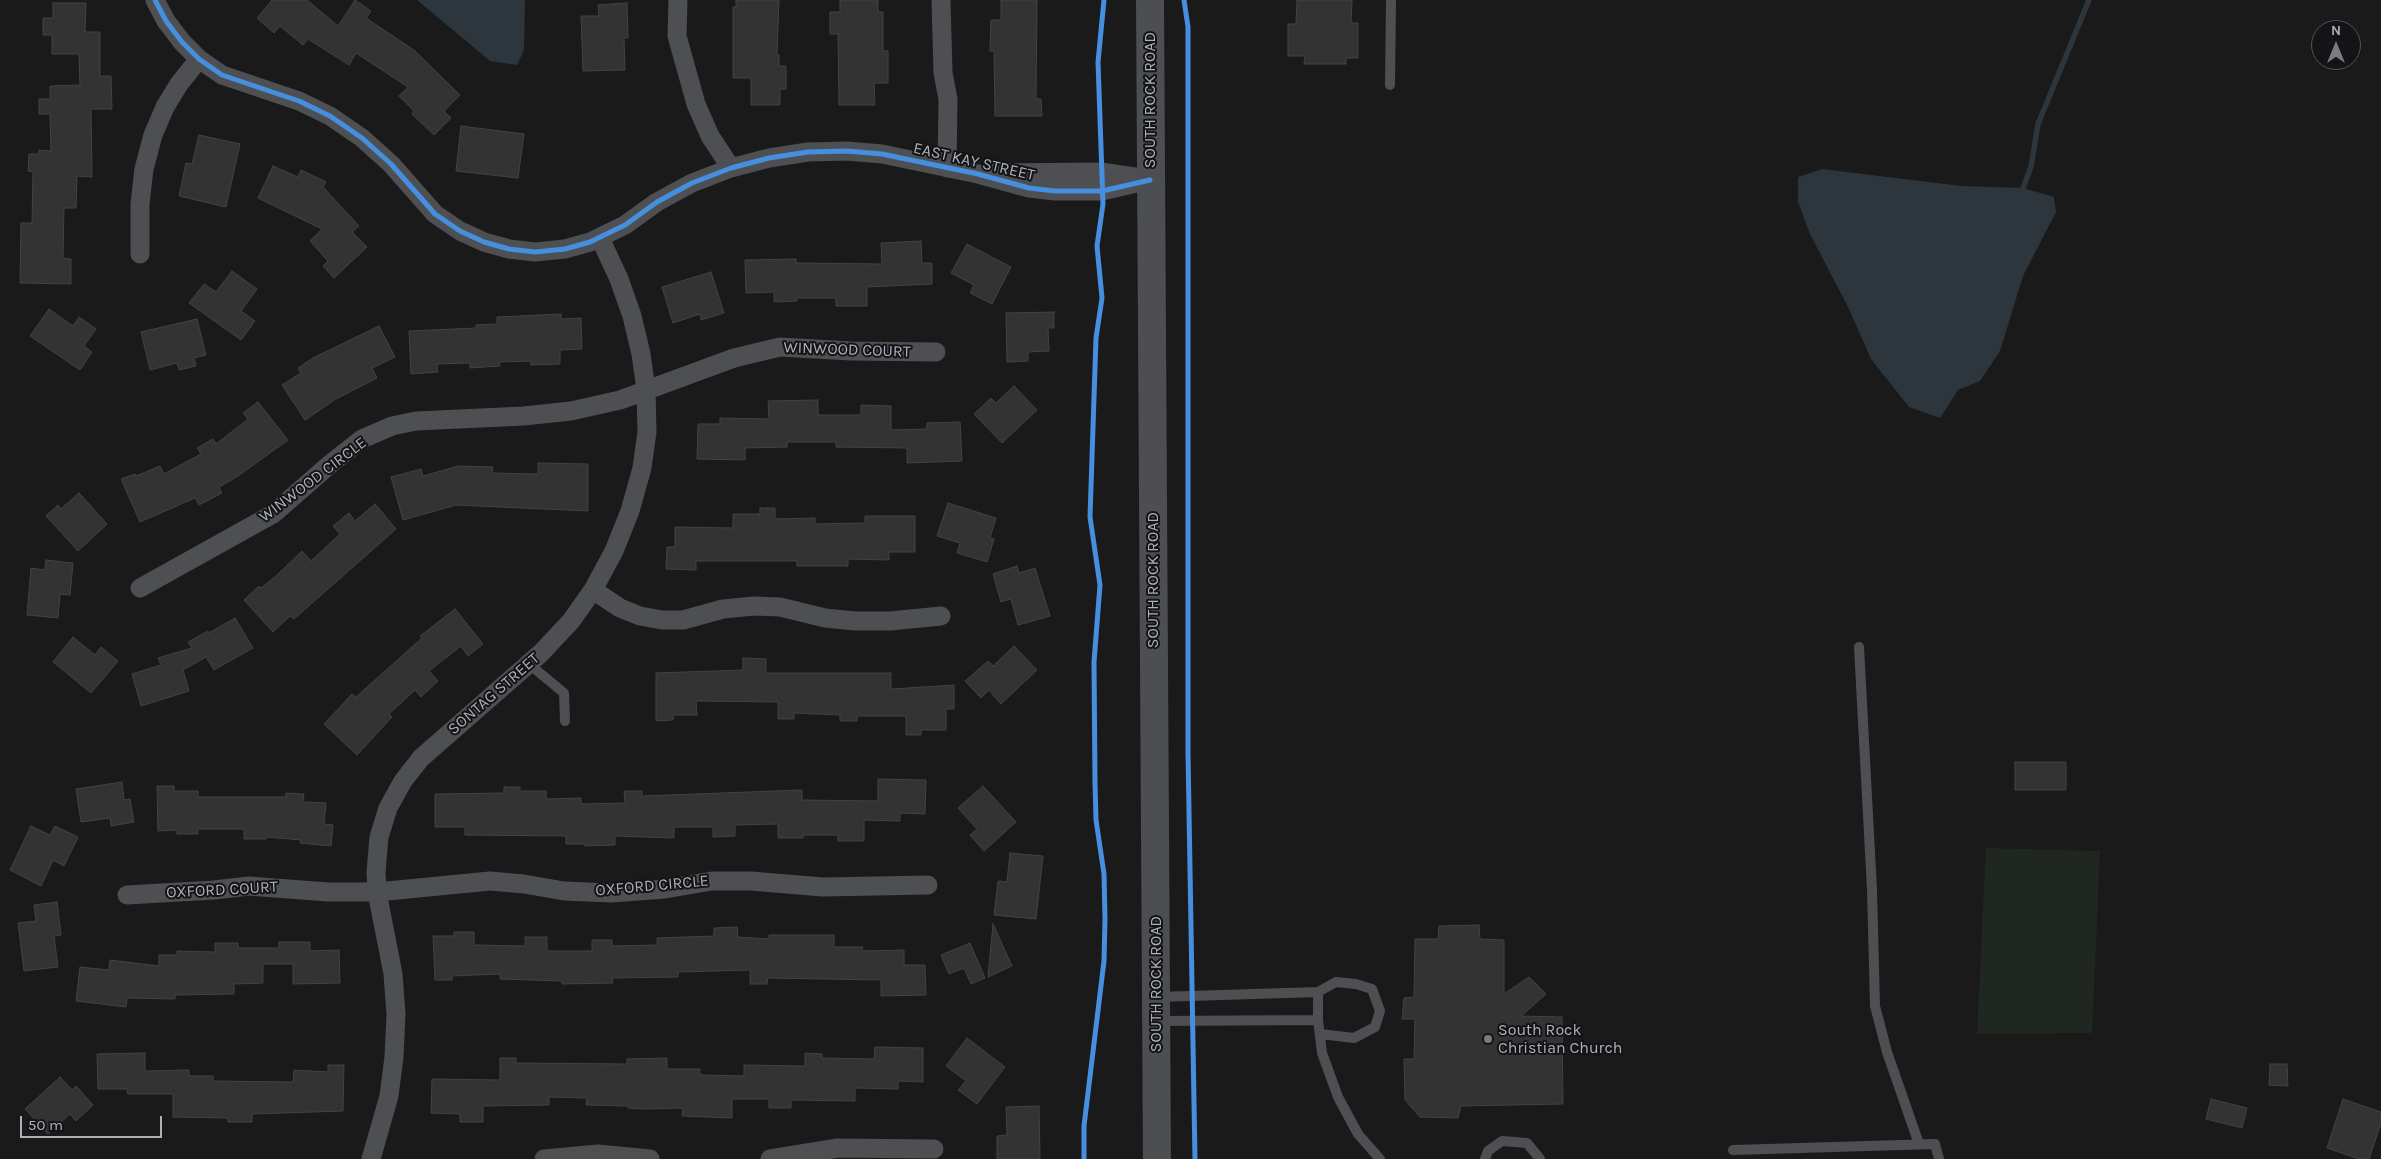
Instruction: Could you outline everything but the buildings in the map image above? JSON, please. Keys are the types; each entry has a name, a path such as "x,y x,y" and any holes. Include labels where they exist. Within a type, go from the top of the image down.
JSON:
{"main road":[{"name":"SOUTH ROCK ROAD","path":"1150,0 1157,1159"}],"street":[{"name":"EAST KAY STREET","path":"156,0 166,21 182,42 199,59 222,75 299,101 330,116 362,138 391,164 435,214 460,231 484,242 509,249 535,252 565,249 600,238 683,188 731,168 779,156 808,152 847,151 882,154 978,174 1028,171 1102,172 1150,180"},
{"path":"678,0 677,36 696,104 710,136 731,168"},
{"path":"940,0 943,73 948,99 947,168"},
{"path":"140,254 141,195 144,169 153,135 165,107 179,84 199,59"},
{"name":"SONTAG STREET","path":"371,1159 389,1096 394,1057 396,1014 393,974 377,892 376,872 379,837 388,808 403,781 421,758 529,664 571,621 592,590 614,551 630,511 642,468 647,432 646,390 641,354 632,316 619,278 600,238"},
{"name":"WINWOOD COURT","path":"646,390 734,358 780,347 851,352 936,352"},
{"name":"WINWOOD CIRCLE","path":"140,588 273,514 362,439 392,426 416,421 524,416 571,411 620,400 646,390"},
{"path":"592,590 620,608 640,616 662,620 683,620 723,609 754,606 780,607 825,618 855,621 890,621 941,616"},
{"name":"OXFORD CIRCLE","path":"377,892 490,881 524,884 564,891 612,893 727,881 751,881 823,888 928,885"},
{"name":"OXFORD COURT","path":"127,895 249,886 328,892 377,892"},
{"path":"770,1159 838,1148 934,1149"},
{"path":"544,1159 598,1154 650,1159"}],"lane":[{"path":"1390,85 1391,0"},
{"path":"1859,647 1872,890 1875,1006 1887,1052 1919,1144"},
{"path":"529,664 564,693 564,721"},
{"path":"1156,1009 1318,992 1336,982 1356,984 1372,989 1380,1010 1375,1027 1354,1038 1320,1034"},
{"path":"1318,992 1318,1020 1322,1053 1338,1097 1358,1134 1380,1159"},
{"path":"1156,1009 1318,1020"},
{"path":"1485,1159 1488,1151 1502,1142 1527,1143 1540,1159"},
{"path":"1733,1150 1935,1144 1939,1159"}],"shaded area":[{"path":"417,0 525,0 524,50 517,65 490,61"},
{"path":"1822,169 1961,186 2023,188 2054,197 2056,212 2023,276 2000,351 1980,381 1958,390 1940,418 1909,407 1871,359 1849,309 1810,234 1798,202 1798,177"},
{"path":"1986,848 2100,851 2092,1033 1977,1034"}],"waterway":[{"path":"2023,188 2031,167 2038,124 2089,0"}],"cycle path":[{"path":"155,0 166,21 182,42 199,59 222,75 299,101 330,116 362,138 391,164 435,214 460,231 484,242 509,249 535,252 565,249 590,242 625,225 657,202 692,183 731,168 769,158 808,152 847,151 882,154 978,174 1029,188 1055,191 1102,191 1150,180"},
{"path":"1084,1159 1084,1126 1104,961 1105,919 1104,874 1096,820 1095,782 1094,662 1100,585 1090,517 1096,338 1102,298 1097,246 1103,204 1098,62 1104,0"},
{"path":"1184,0 1188,27 1188,753 1195,1159"}],"place":[{"name":"South Rock Christian Church","path":"1488,1039"}]}
